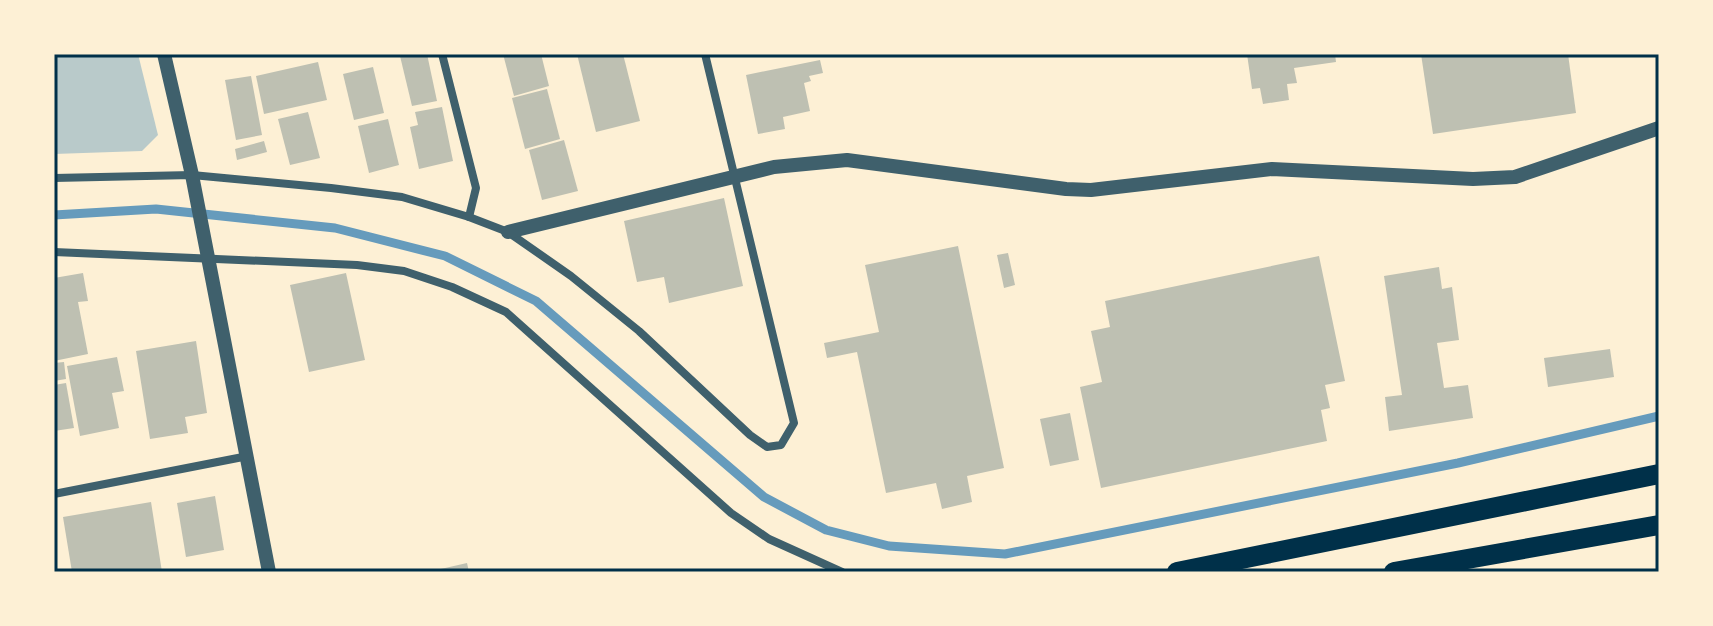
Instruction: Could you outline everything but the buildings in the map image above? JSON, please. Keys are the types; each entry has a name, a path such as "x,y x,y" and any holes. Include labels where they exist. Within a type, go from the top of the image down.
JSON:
{"main road":[{"path":"1177,572 1659,474"},
{"path":"1394,572 1659,525"}],"street":[{"path":"164,54 206,241 269,572"},
{"path":"442,54 476,188 469,217"},
{"path":"54,178 192,175 402,197 469,217 508,232 639,331 750,435 767,447 781,445 794,423 705,54"},
{"path":"508,232 774,167 847,160 1091,190 1272,169 1492,179 1551,167 1659,128"},
{"path":"54,252 209,257 404,271 452,287 506,312 731,513 769,539 842,572"},
{"path":"54,494 248,456"}],"shaded area":[{"path":"54,54 138,54 158,135 142,151 54,154"}],"waterway":[{"path":"54,215 156,209 335,228 445,256 536,301 764,497 826,530 889,546 1005,554 1458,463 1659,416"}]}
